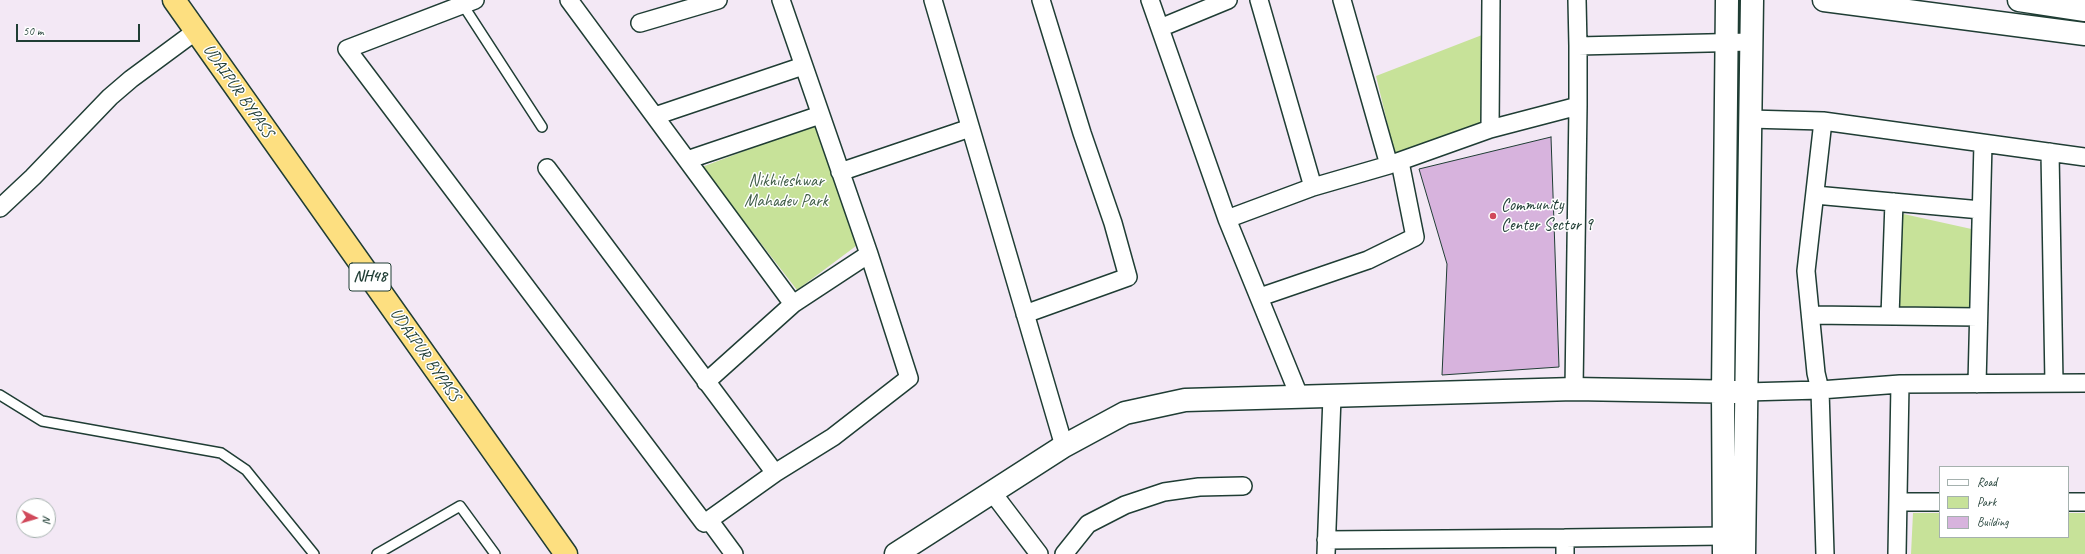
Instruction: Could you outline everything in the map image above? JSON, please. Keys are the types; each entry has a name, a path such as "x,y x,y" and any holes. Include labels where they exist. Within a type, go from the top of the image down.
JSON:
{"highway":[{"name":"UDAIPUR BYPASS","path":"174,0 566,554"}],"street":[{"path":"569,0 793,304"},
{"path":"640,23 718,0"},
{"path":"469,2 347,49 704,523 775,474 833,437 909,378 869,254 780,0"},
{"path":"933,0 1064,446"},
{"path":"1025,314 1128,277 1114,223 1082,133 1040,0"},
{"path":"1150,0 1226,219 1260,298 1300,398"},
{"path":"1160,28 1228,0"},
{"path":"1260,0 1314,187"},
{"path":"1260,298 1368,260 1415,237 1395,163 1342,0"},
{"path":"1490,130 1491,0"},
{"path":"1574,389 1578,106 1577,0"},
{"path":"1332,397 1326,547 1724,545 1722,393 1727,0"},
{"path":"1744,554 1749,119 1752,0"},
{"path":"1824,0 1850,2 2085,34"},
{"path":"2019,0 2085,10"},
{"path":"0,208 33,177 110,97 131,79 196,31"},
{"path":"1578,46 1751,42"},
{"path":"655,116 803,66"},
{"path":"1226,219 1314,187 1395,163 1490,130 1578,106"},
{"path":"687,160 820,115"},
{"path":"1749,119 1823,121 2085,157"},
{"path":"1823,121 1806,271 1816,373 1820,390 1825,554"},
{"path":"840,172 970,128"},
{"path":"1977,384 1983,143"},
{"path":"2050,152 2054,383"},
{"path":"548,168 775,474"},
{"path":"1815,195 1981,210"},
{"path":"1890,316 1894,202"},
{"path":"706,382 793,304 869,254"},
{"path":"1810,315 1978,317"},
{"path":"896,554 1064,446 1125,413 1185,400 1300,398 1574,389 1722,393 1820,390 1900,384 2085,383"},
{"path":"1897,554 1900,384"},
{"path":"1064,554 1088,524 1125,505 1164,492 1199,487 1243,486"},
{"path":"992,492 1039,554"},
{"path":"1898,502 1939,502"},
{"path":"2069,502 2085,502"},
{"path":"709,520 734,554"}],"lane":[{"path":"469,2 542,127"},
{"path":"0,395 42,421 221,453 246,470 314,554"},
{"path":"377,554 460,506 494,554"}],"green space":[{"path":"1482,35 1484,122 1395,155 1376,76"},
{"name":"Nikhileshwar Mahadev Park","path":"821,122 856,246 797,290 702,167"},
{"path":"1899,213 1976,230 1972,314 1893,314"},
{"path":"1913,513 1939,513 1939,538 2069,538 2069,513 2085,513 2085,554 1911,554"}],"building":[{"name":"Community Center Sector 9","path":"1551,137 1559,367 1442,375 1447,264 1419,169"}],"place":[{"name":"Community Center Sector 9","path":"1493,216"}]}
